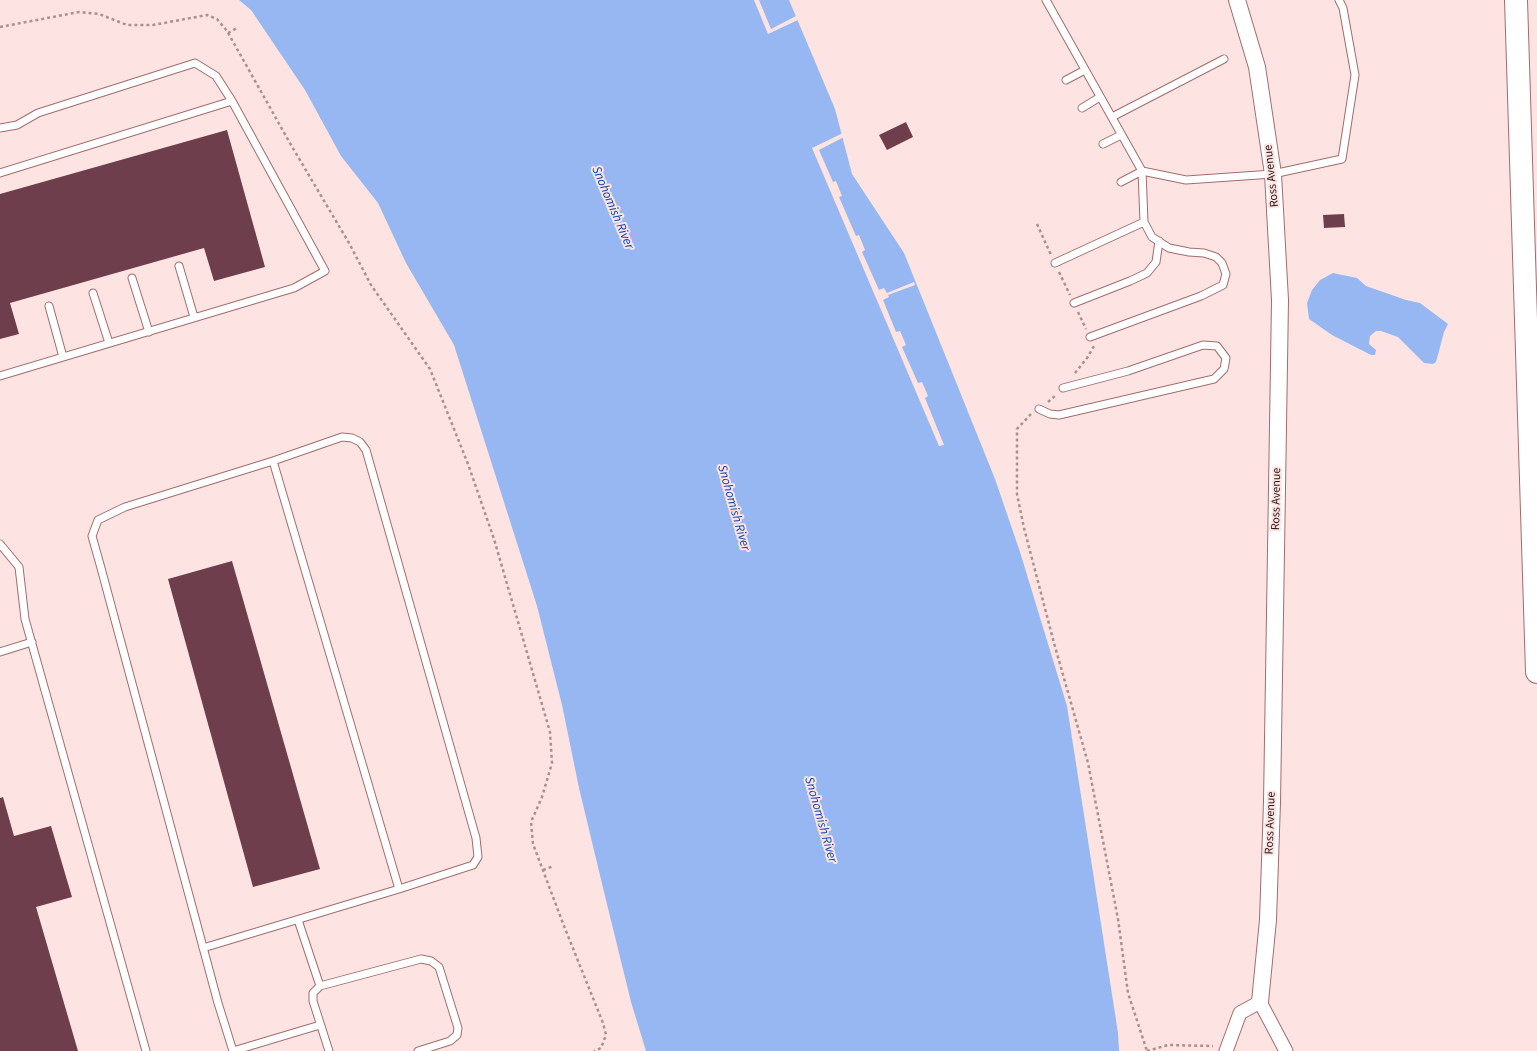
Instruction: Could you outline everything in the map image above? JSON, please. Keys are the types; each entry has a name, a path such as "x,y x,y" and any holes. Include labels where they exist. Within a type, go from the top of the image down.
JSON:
{"highway":[{"path":"1516,0 1537,672"}],"street":[{"name":"Ross Avenue","path":"1237,0 1257,67 1273,174 1280,300 1268,920 1260,1002"},
{"path":"1226,1049 1240,1013 1260,1002 1286,1051"}],"lane":[{"path":"1046,0 1142,171 1144,222 1152,237 1169,248 1189,252 1204,252 1216,257 1222,263 1226,274 1223,285 1201,296 1090,337"},
{"path":"1121,182 1142,171 1186,180 1273,174 1342,159 1355,75 1343,8 1339,0"},
{"path":"1112,117 1224,59"},
{"path":"0,128 17,125 38,113 195,63 216,76 232,101 325,271 294,288 0,376"},
{"path":"1066,80 1085,70"},
{"path":"1082,108 1100,97"},
{"path":"0,173 232,101"},
{"path":"1103,144 1122,135"},
{"path":"1055,263 1144,222"},
{"path":"1074,303 1147,273 1156,262 1159,241"},
{"path":"179,266 194,317"},
{"path":"132,278 149,332"},
{"path":"93,293 109,343"},
{"path":"49,306 63,357"},
{"path":"1039,409 1050,414 1059,415 1214,379 1224,369 1226,358 1217,346 1203,345 1128,371 1063,388"},
{"path":"203,948 474,865 478,857 476,838 366,450 360,442 352,438 342,437 273,461 125,507 98,520 92,536 203,948 233,1051 320,1025"},
{"path":"273,461 399,889"},
{"path":"0,544 19,567 25,618 146,1051"},
{"path":"0,652 32,642"},
{"path":"298,920 320,986"},
{"path":"329,1051 313,1001 313,993 320,986 421,959 431,961 439,967 458,1028 457,1035 450,1041 418,1051"}],"path":[{"path":"0,28 79,12 99,14 127,25 153,25 207,15 217,19 228,33 291,145 349,243 371,285 430,369 468,464 494,539 550,732 552,763 542,797 531,822 533,844 603,1023 606,1035 601,1048 594,1051"},
{"path":"228,33 237,28"},
{"path":"1037,224 1094,346 1087,358 1063,388 1031,414 1017,429 1017,494 1024,528 1048,620 1088,763 1116,904 1128,993 1147,1051 1168,1045 1226,1049"},
{"path":"543,870 554,866"}],"water":[{"name":"Snohomish River","path":"239,0 789,0 835,109 852,174 904,253 995,479 1020,552 1067,706 1118,1033 1119,1051 646,1051 631,1002 605,896 579,788 562,705 537,606 454,345 406,263 378,203 341,156 305,90 251,10"},
{"path":"1333,273 1357,278 1366,286 1406,300 1420,303 1448,324 1444,332 1436,362 1433,364 1424,363 1398,337 1381,331 1376,331 1370,336 1369,344 1376,350 1375,355 1371,355 1332,335 1309,319 1307,303 1312,290 1320,280"}],"pier":[{"path":"754,0 759,0 771,29 798,15 800,19 768,34"},
{"path":"843,133 844,137 819,150 833,182 836,181 842,196 839,197 856,236 859,235 865,250 862,252 879,290 884,288 887,293 914,282 915,285 888,295 889,297 883,300 896,332 900,331 906,345 902,347 918,383 922,382 928,396 925,398 944,445 939,446 812,148"}],"building":[{"path":"906,122 913,137 887,150 879,135"},
{"path":"227,130 265,267 214,281 204,248 10,303 19,334 0,339 0,194"},
{"path":"1344,214 1345,227 1324,228 1323,215"},
{"path":"232,561 320,869 253,887 168,579"},
{"path":"3,797 14,836 51,826 72,897 36,907 78,1051 0,1051 0,798"}]}
